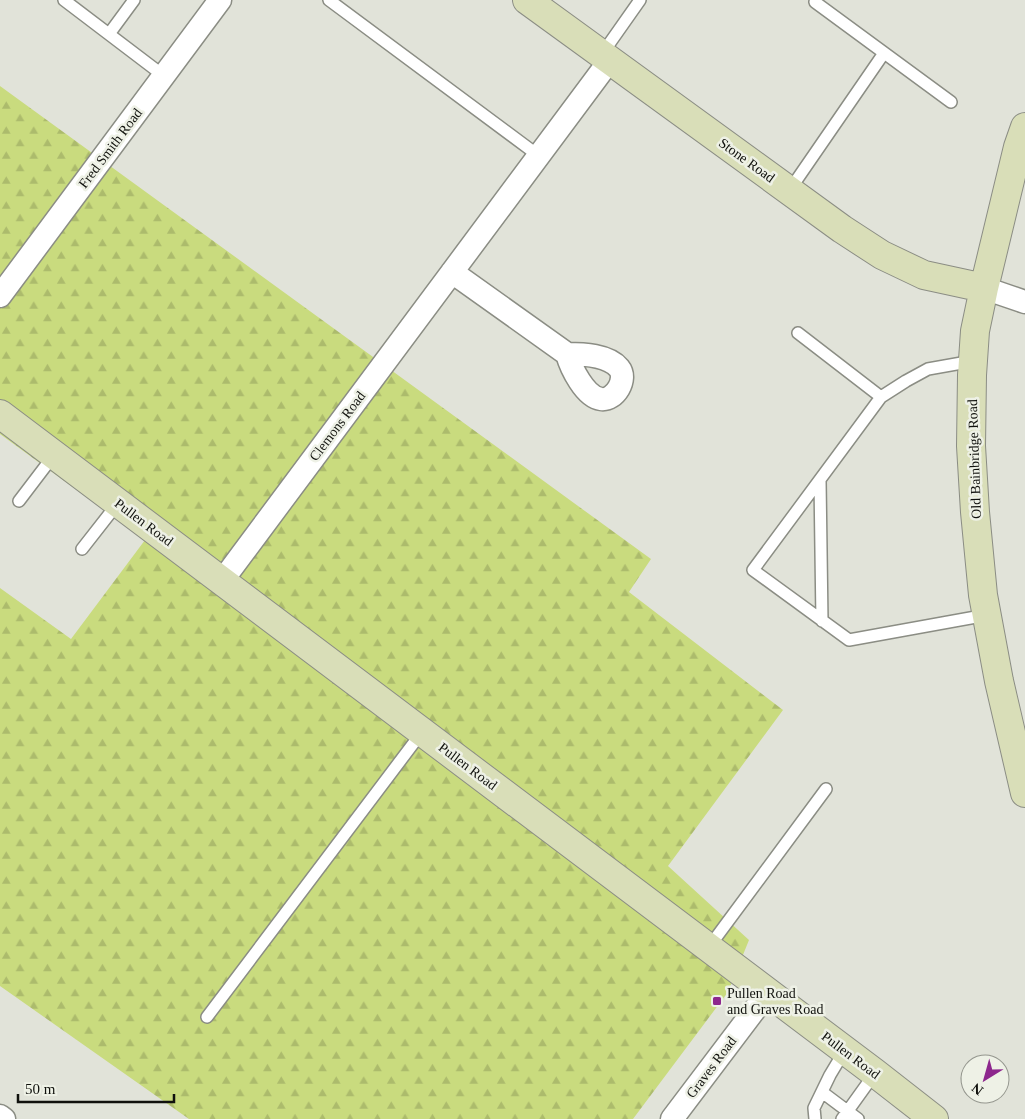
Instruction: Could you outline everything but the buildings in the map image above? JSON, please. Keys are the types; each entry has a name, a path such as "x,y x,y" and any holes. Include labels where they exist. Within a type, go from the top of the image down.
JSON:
{"street":[{"name":"Fred Smith Road","path":"0,296 220,0"},
{"name":"Stone Road","path":"527,0 789,191 882,255 924,275 984,288"},
{"name":"Clemons Road","path":"222,581 539,156 606,57"},
{"name":"Old Bainbridge Road","path":"1025,127 1018,147 1018,186 984,288 975,331 972,455 983,595 1001,690 1025,793"},
{"path":"452,272 567,354"},
{"path":"984,288 1025,302"},
{"name":"Pullen Road","path":"0,414 934,1119"},
{"name":"Graves Road","path":"672,1119 768,992"},
{"path":"0,1116 4,1119"}],"lane":[{"path":"64,0 164,76"},
{"path":"109,34 134,0"},
{"path":"329,0 539,156"},
{"path":"606,57 640,0"},
{"path":"815,2 951,102"},
{"path":"789,191 884,53"},
{"path":"798,334 881,398"},
{"path":"973,361 928,369 881,398 753,570 849,640 987,615"},
{"path":"18,501 54,455"},
{"path":"820,480 822,621"},
{"path":"82,549 118,503"},
{"path":"207,1017 422,732"},
{"path":"708,947 826,790"},
{"path":"814,1119 814,1108 845,1050"},
{"path":"845,1115 875,1073"},
{"path":"822,1092 845,1115 858,1119"}],"green space":[{"path":"0,86 651,559 629,592 783,710 668,866 749,940 728,992 633,1119 189,1119 0,986 0,588 71,639 145,540 0,434"}],"place":[{"name":"Pullen Road and Graves Road","path":"717,1001"}]}
